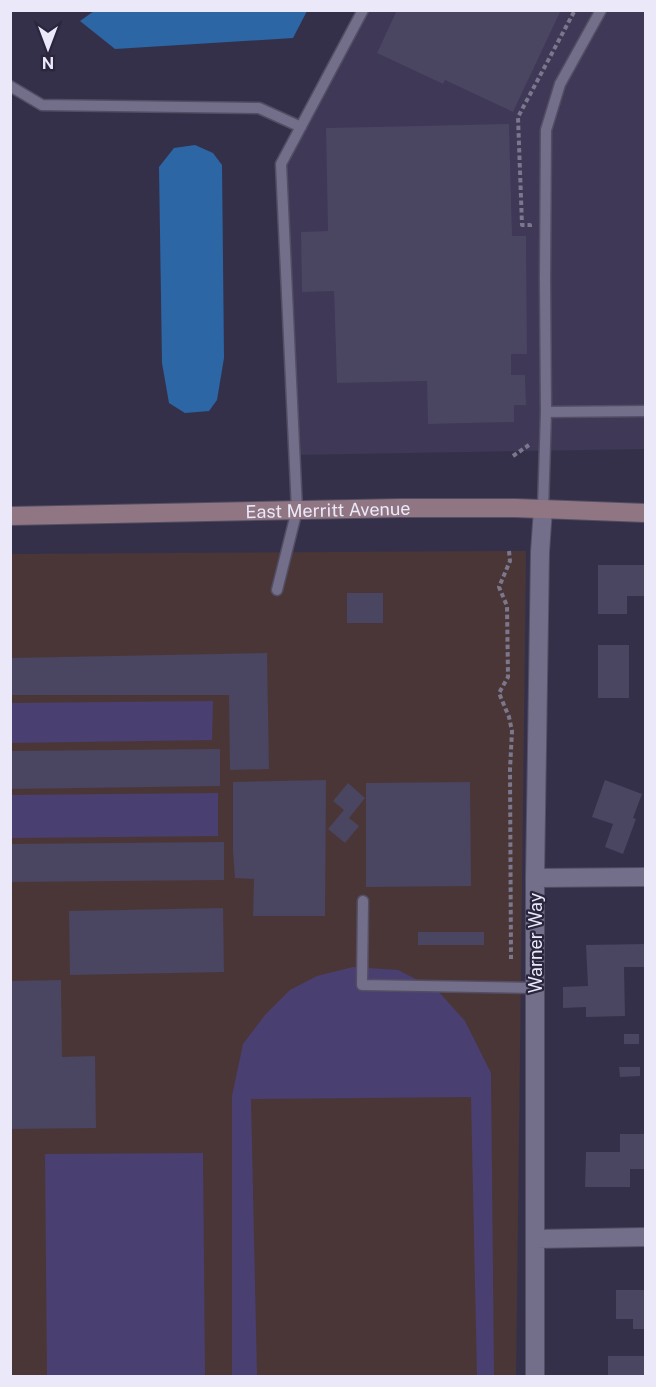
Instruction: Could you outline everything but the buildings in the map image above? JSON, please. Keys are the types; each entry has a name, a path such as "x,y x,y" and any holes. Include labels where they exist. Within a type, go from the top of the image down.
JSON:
{"street":[{"name":"East Merritt Avenue","path":"10,516 391,508 543,509 645,513"},
{"name":"Warner Way","path":"535,1377 535,878 540,552 543,509"},
{"path":"535,878 645,877"},
{"path":"535,1239 645,1237"}],"lane":[{"path":"277,590 297,510 281,164 363,10"},
{"path":"543,509 546,412 546,130 560,84 601,10"},
{"path":"10,86 42,105 260,108 301,126"},
{"path":"546,412 645,411"},
{"path":"363,901 362,985 535,988"}],"path":[{"path":"509,551 510,561 499,587 507,606 508,677 500,693 512,731 510,769 511,959"}],"shaded area":[{"path":"366,11 645,11 645,449 295,455 282,171"},
{"path":"526,551 516,1376 11,1376 10,554"},
{"path":"213,701 212,740 11,743 11,703"},
{"path":"218,793 218,836 11,838 11,795"},
{"path":"353,967 398,970 437,990 465,1021 491,1073 494,1376 477,1376 471,1097 251,1099 257,1376 232,1376 232,1096 243,1044 265,1015 290,990 317,976"},
{"path":"203,1153 205,1376 47,1376 45,1154"}],"water":[{"path":"94,11 307,11 293,38 115,49 80,21"},
{"path":"195,145 213,153 222,165 224,358 217,400 209,411 185,413 169,403 162,363 159,167 174,148"}]}
